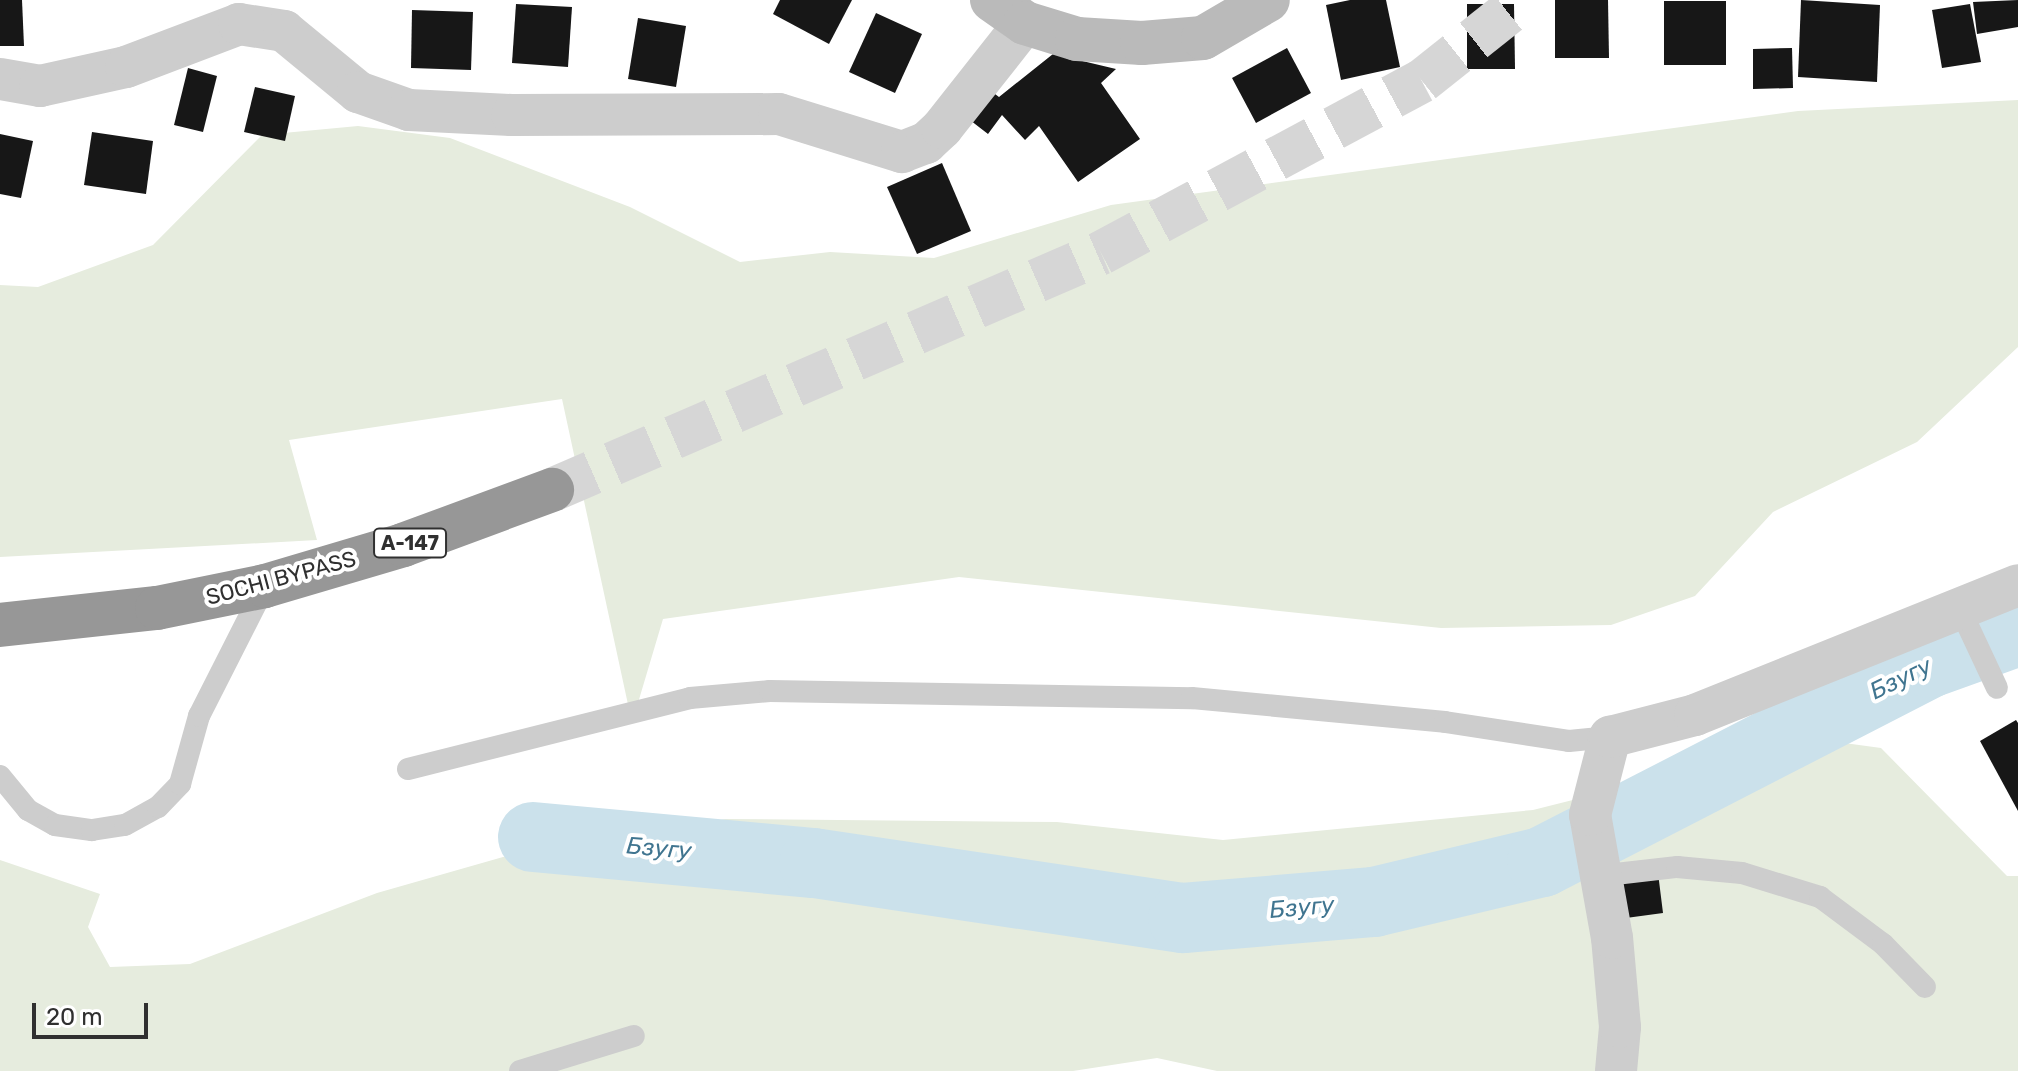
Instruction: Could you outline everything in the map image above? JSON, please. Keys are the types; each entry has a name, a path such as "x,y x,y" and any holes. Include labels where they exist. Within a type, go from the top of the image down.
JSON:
{"highway":[{"name":"SOCHI BYPASS","path":"0,625 157,608 265,586 403,545 552,490"}],"street":[{"path":"0,79 40,86 126,67 239,24 284,31 358,92 409,110 512,115 779,114 902,152 926,143 942,128 1008,11 1077,39 1142,43 1203,38 1268,0"},
{"path":"1616,1071 1620,1027 1612,938 1590,815 1610,737 1695,715 1963,618 2018,585"}],"lane":[{"path":"0,776 28,810 55,825 92,830 125,825 158,807 180,784 199,716 265,586"},
{"path":"1963,618 1992,678"},
{"path":"408,769 690,698 770,691 1192,698 1445,722 1569,741 1610,737"},
{"path":"1598,872 1690,868 1742,873 1820,897 1883,944 1925,987"},
{"path":"520,1071 634,1036"}],"shaded area":[{"path":"2018,100 2018,347 1917,442 1773,512 1695,596 1611,625 1441,628 959,577 663,619 632,723 562,399 289,440 317,540 0,557 0,285 38,287 153,245 262,135 358,126 450,138 630,207 740,262 830,252 934,258 1111,205 1798,111"},
{"path":"1815,739 1881,748 2007,876 2018,876 2018,1071 1217,1071 1157,1058 1073,1071 0,1071 0,860 100,894 88,927 110,967 190,964 377,893 562,840 726,819 1057,822 1223,840 1533,810"}],"building":[{"path":"0,0 22,0 24,46 0,46"},
{"path":"780,0 852,0 829,44 773,14"},
{"path":"1350,0 1386,0 1400,67 1341,80 1326,5"},
{"path":"1555,0 1608,0 1609,58 1555,58"},
{"path":"1801,0 1880,5 1877,82 1798,77"},
{"path":"2018,0 2018,27 1977,34 1973,2"},
{"path":"1664,1 1726,1 1726,65 1664,65"},
{"path":"516,4 572,7 568,67 512,63"},
{"path":"1467,4 1514,4 1515,69 1467,69"},
{"path":"1970,4 1981,62 1942,68 1932,10"},
{"path":"412,10 473,12 471,70 411,68"},
{"path":"876,13 922,34 895,93 849,72"},
{"path":"638,18 686,26 676,87 628,79"},
{"path":"1287,48 1311,93 1256,123 1232,78"},
{"path":"1792,48 1793,88 1753,89 1753,49"},
{"path":"1053,54 1116,69 1101,83 1140,139 1078,182 1039,126 1025,140 1002,115 988,134 966,117 987,88 999,97"},
{"path":"188,68 217,76 203,132 174,125"},
{"path":"255,87 295,96 285,141 244,132"},
{"path":"92,132 153,141 146,194 84,185"},
{"path":"0,134 33,141 21,198 0,194"},
{"path":"942,163 971,231 917,254 887,187"},
{"path":"2016,720 2018,723 2018,811 1980,741"},
{"path":"1658,873 1663,913 1626,918 1621,878"}],"waterway":[{"name":"Бзугу","path":"533,837 814,863 1183,918 1374,902 1542,862 1929,663 2018,631"}],"tunnel":[{"path":"552,490 1101,253 1422,81 1524,0"}]}
